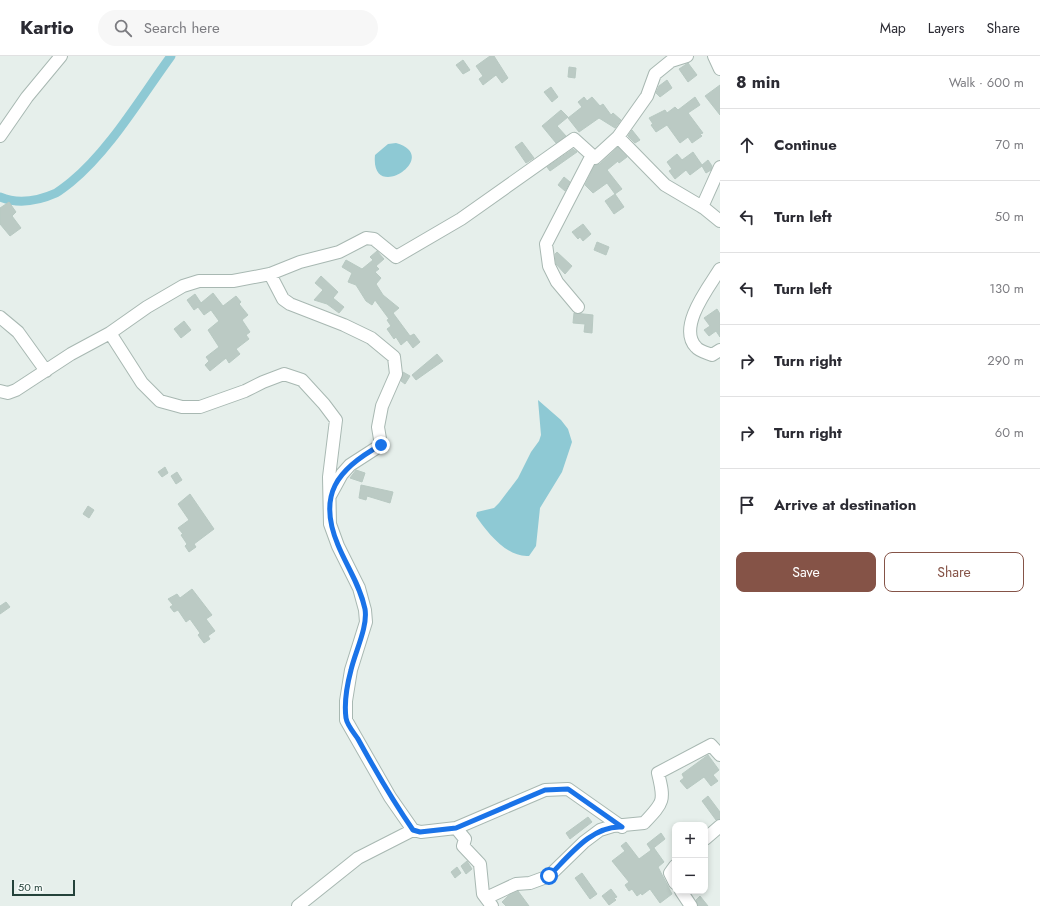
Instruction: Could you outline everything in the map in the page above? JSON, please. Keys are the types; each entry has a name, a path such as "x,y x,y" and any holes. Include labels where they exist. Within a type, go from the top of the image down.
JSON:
{"street":[{"path":"0,136 27,98 62,56"},
{"path":"0,391 8,393 16,390 46,370 110,333 147,307 183,286 199,281 233,280 270,274 300,262 333,254 366,238 374,239 396,258 461,219 574,139 595,158 618,137 647,96 655,74 671,61 687,56"},
{"path":"714,56 720,69"},
{"path":"618,137 665,185 702,207 720,221"},
{"path":"578,307 557,282 549,266 546,244 592,156"},
{"path":"702,207 720,168"},
{"path":"720,269 700,301 689,325 689,338 696,348 712,355 720,350"},
{"path":"270,274 283,299 290,304 344,324 371,338 394,357 396,374 382,406 378,427 381,445 350,466 342,474 330,497"},
{"path":"0,317 18,332 46,370"},
{"path":"110,333 142,383 160,402 182,407 200,407 218,402 284,374 302,380 324,404 336,420 330,469 330,524 338,546 359,588 365,610 366,622 350,670 346,701 346,720 390,796 413,830 420,832 456,828 545,790 568,789 622,827"},
{"path":"456,828 465,839 463,846 480,864 483,894 489,902 516,884 530,883 549,876 584,842 600,830 613,826 622,827 644,823 659,808 663,794 658,773 712,745 720,755"},
{"path":"708,836 720,826"},
{"path":"298,906 358,858 413,830"},
{"path":"683,894 691,906"}],"water":[{"path":"396,143 408,149 412,157 409,166 401,173 392,177 383,176 376,169 375,155 388,144"},
{"path":"538,400 561,420 568,429 572,442 562,472 540,508 536,546 529,556 521,556 513,553 498,543 476,516 477,512 494,508 499,503 518,478 531,452 539,441 541,435"}],"building":[{"path":"490,56 494,56 508,78 502,83 496,75 483,85 479,79 483,76 476,66"},
{"path":"463,60 470,70 463,74 456,65"},
{"path":"688,63 697,75 688,82 679,69"},
{"path":"569,67 576,68 575,78 568,77"},
{"path":"667,80 672,88 660,97 656,93 659,86"},
{"path":"720,85 720,115 705,96"},
{"path":"551,87 558,97 552,102 544,92"},
{"path":"584,97 587,101 592,97 600,106 603,104 611,115 613,113 621,120 615,128 599,118 579,132 568,118 582,107 578,102"},
{"path":"695,97 700,105 688,113 703,133 700,134 702,136 692,143 688,137 680,143 667,125 656,132 651,125 653,124 649,118 665,110 667,113 675,107 678,110"},
{"path":"561,110 568,117 557,126 566,136 556,143 542,126"},
{"path":"632,130 640,140 635,143 628,136"},
{"path":"522,142 534,158 526,163 515,147"},
{"path":"618,147 627,157 619,163 618,161 607,170 622,189 615,194 607,183 593,193 585,185 595,165 600,164"},
{"path":"573,149 577,152 550,171 547,167"},
{"path":"693,152 702,165 708,160 712,166 711,170 706,173 702,166 690,175 686,170 675,179 669,171 672,169 667,162 677,154 682,160"},
{"path":"564,177 570,182 565,191 558,185"},
{"path":"615,194 624,207 614,214 605,201"},
{"path":"9,202 16,212 12,216 21,228 10,236 0,224 0,208"},
{"path":"583,224 591,234 583,241 580,237 578,239 572,232"},
{"path":"597,242 609,247 606,255 594,250"},
{"path":"377,251 384,259 376,266 379,269 375,272 381,278 376,284 383,295 399,308 393,313 410,336 414,334 420,342 413,348 407,340 401,345 396,337 394,339 387,329 391,326 387,320 389,319 375,300 372,305 366,301 356,285 348,282 352,273 342,267 346,260 362,269 373,260 370,257"},
{"path":"557,252 572,266 565,274 556,264 555,254"},
{"path":"321,276 338,292 333,298 344,307 339,313 327,304 314,300 323,290 315,283"},
{"path":"213,293 223,306 236,296 241,302 239,304 248,315 242,320 250,332 246,335 249,339 236,349 240,354 229,363 226,358 210,371 205,365 209,361 206,357 219,347 208,330 219,321 211,310 204,315 198,307 194,310 187,300 195,294 201,303"},
{"path":"717,309 720,314 720,337 716,331 709,336 704,330 710,326 704,318"},
{"path":"574,313 593,315 592,333 584,332 585,324 573,323"},
{"path":"184,321 191,330 181,338 174,329"},
{"path":"437,354 443,361 416,380 412,375"},
{"path":"403,372 410,376 405,384 401,381"},
{"path":"165,467 168,473 162,477 158,472"},
{"path":"356,470 365,473 362,482 350,478"},
{"path":"177,472 182,480 176,484 171,476"},
{"path":"361,485 393,492 390,503 367,496 366,500 359,498"},
{"path":"190,494 214,529 194,544 196,547 189,552 185,546 187,544 181,535 183,534 178,528 189,520 178,504"},
{"path":"88,506 94,510 89,518 83,514"},
{"path":"192,589 212,615 206,619 215,631 208,636 210,639 204,643 198,635 200,633 190,619 186,622 178,610 174,612 170,607 173,605 168,599 177,594 180,598"},
{"path":"6,602 10,607 0,614 0,606"},
{"path":"708,755 719,770 713,775 718,781 711,786 704,777 687,789 680,781 684,778 682,774"},
{"path":"708,796 720,812 720,819 716,820 702,801"},
{"path":"588,817 592,822 570,839 566,833"},
{"path":"661,833 665,839 651,850 647,844"},
{"path":"626,842 639,859 654,848 664,862 658,867 672,894 660,903 650,889 642,895 641,893 637,896 632,889 629,891 625,885 629,882 612,861 625,851 621,846"},
{"path":"467,861 472,869 466,874 461,866"},
{"path":"457,867 461,873 455,878 451,872"},
{"path":"582,873 597,894 590,899 575,878"},
{"path":"611,889 617,897 614,898 616,900 609,905 602,896"},
{"path":"518,891 529,906 506,906 502,902 508,896"},
{"path":"700,896 708,906 698,906 696,900"}],"waterway":[{"path":"0,197 14,201 35,200 56,193 71,182 99,155 112,139 171,56"}],"route":[{"path":"381,445 366,454 342,474 330,497 330,524 338,546 359,588 365,610 366,622 350,670 346,701 346,720 390,796 413,830 420,832 444,828 456,828 545,790 568,789 622,827 613,826 600,830 584,842 549,876"}]}
